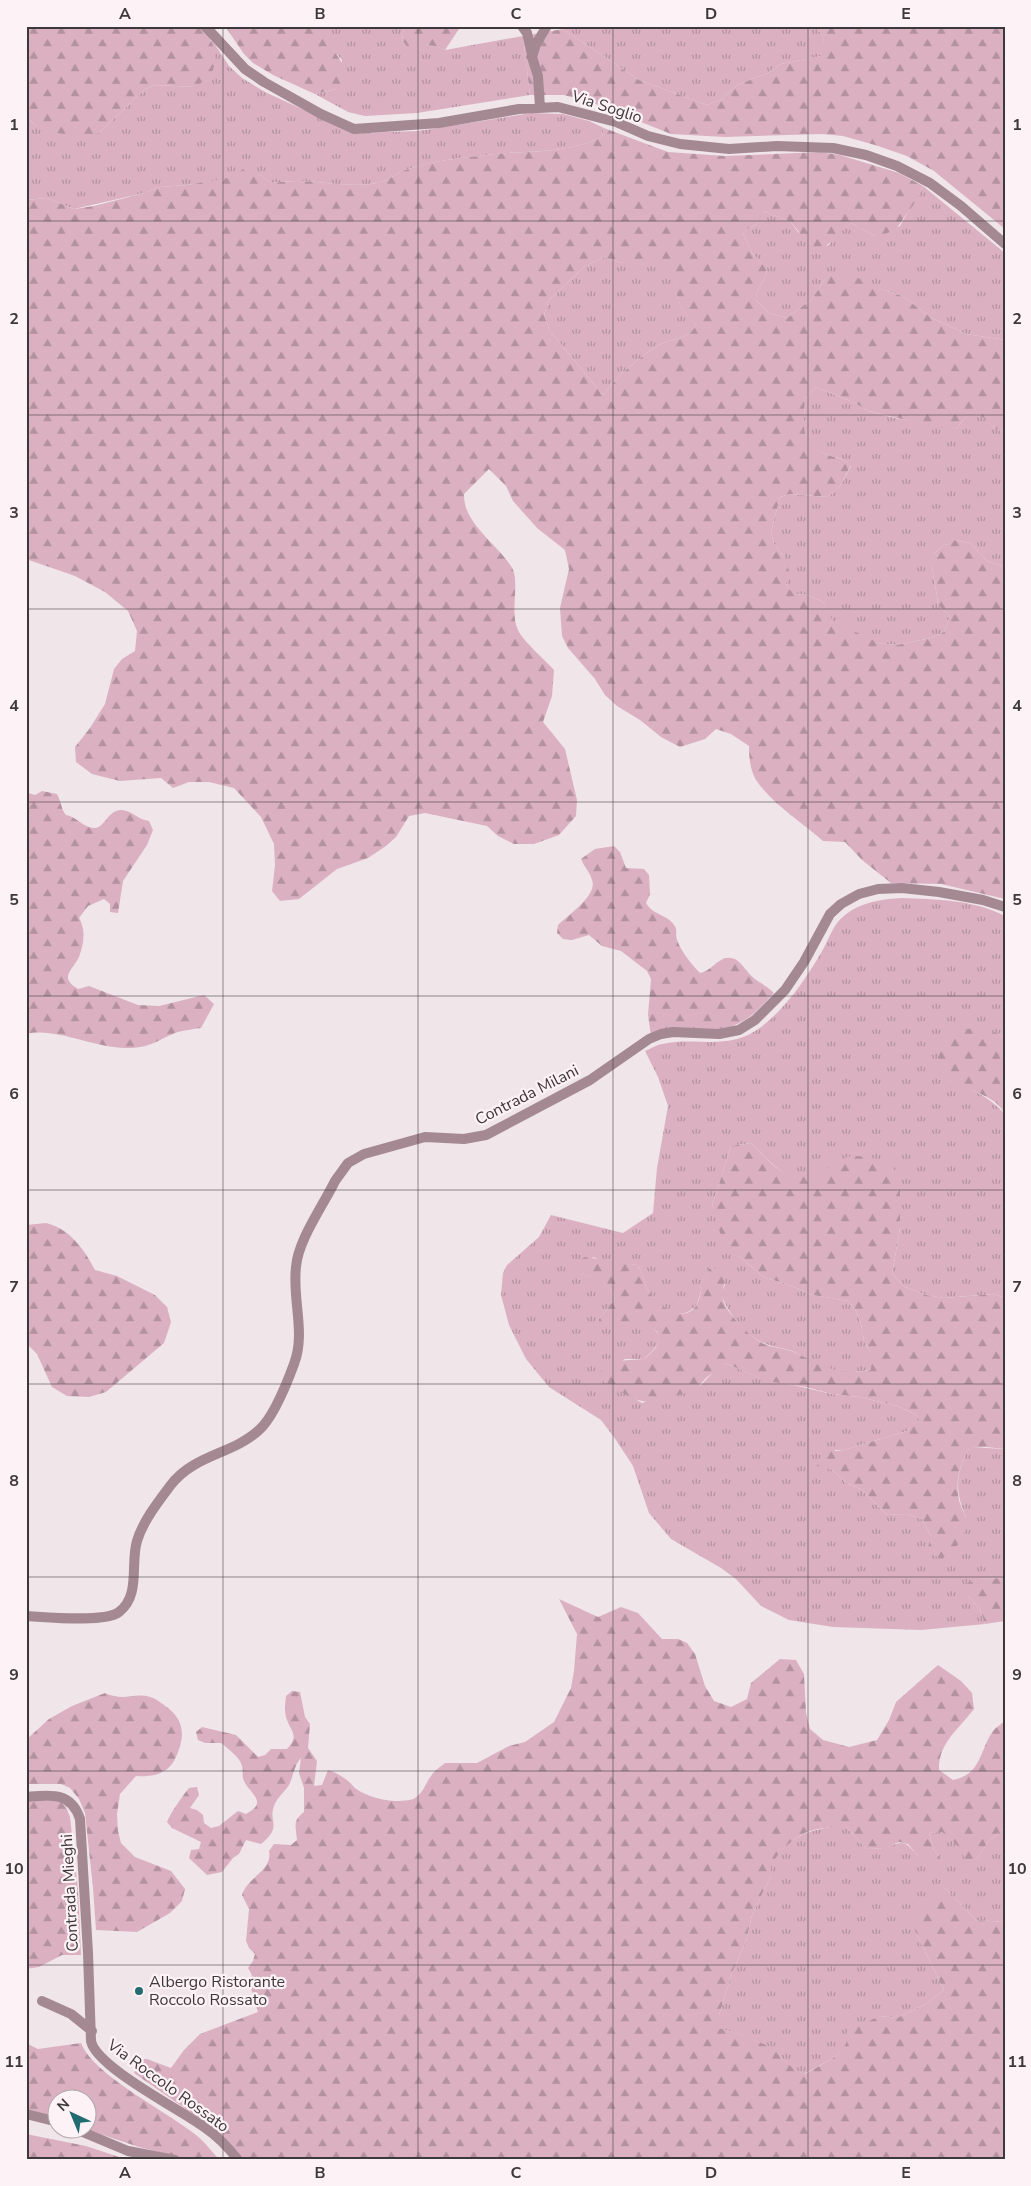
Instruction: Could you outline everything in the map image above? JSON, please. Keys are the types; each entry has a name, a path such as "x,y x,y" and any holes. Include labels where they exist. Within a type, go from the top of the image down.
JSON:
{"street":[{"name":"Via Soglio","path":"205,26 245,69 289,98 354,129 439,122 519,109 558,107 616,122 648,136 680,144 729,149 777,146 832,148 866,155 897,166 930,183 961,206 1005,244"},
{"path":"522,26 527,33 538,76 540,108"},
{"path":"532,57 536,44 547,26"},
{"name":"Contrada Milani","path":"26,1616 102,1618 114,1616 122,1610 132,1594 134,1553 139,1535 170,1486 194,1464 242,1442 258,1430 269,1418 291,1373 298,1353 299,1334 295,1271 297,1258 302,1244 335,1181 348,1163 364,1154 426,1138 464,1139 479,1137 533,1112 590,1080 649,1039 661,1034 673,1032 719,1034 739,1030 751,1023 785,990 804,962 830,914 841,904 859,894 878,889 902,888 976,898 1005,907"},
{"name":"Contrada Mieghi","path":"26,1796 52,1795 62,1797 72,1804 80,1819 92,2031"},
{"path":"42,2001 71,2014 92,2031"},
{"name":"Via Roccolo Rossato","path":"92,2031 92,2044 102,2058 139,2085 206,2128 238,2160"},
{"path":"26,2114 48,2120"},
{"path":"97,2138 128,2151 175,2160"}],"green space":[{"path":"26,26 200,26 212,42 214,48 214,68 210,76 196,87 154,85 144,90 99,133 79,137 57,133 35,125 26,116"},
{"path":"225,26 314,26 342,63 344,77 337,89 315,94 273,75 253,63 244,54"},
{"path":"314,26 404,26 402,40 412,52 428,45 445,50 523,36 530,95 417,113 365,116 348,112 315,94 337,89 342,60 321,38"},
{"path":"404,26 461,26 445,50 436,46 428,46 412,53 402,40"},
{"path":"568,26 815,26 824,37 822,56 781,64 768,73 737,85 721,100 707,105 639,80 563,29"},
{"path":"815,26 1005,26 1005,229 934,171 907,156 875,145 843,136 822,134 725,137 671,134 596,104 564,95 530,95 523,36 563,29 639,80 707,105 721,100 737,85 768,73 781,64 821,56 824,37"},
{"path":"212,40 229,66 242,78 265,92 354,133 418,131 532,113 563,114 589,121 604,128 602,137 572,147 466,157 435,162 405,170 384,181 372,184 351,185 298,181 271,183 259,174 187,185 160,187 144,193 74,209 47,198 26,200 26,116 35,125 99,133 144,90 154,85 195,87"},
{"path":"604,128 668,152 725,156 821,152 840,155 899,173 923,186 899,226 893,231 883,234 875,236 851,223 831,242 817,249 807,242 791,222 764,211 757,224 747,229 743,234 752,253 767,269 765,278 756,295 756,300 769,313 787,318 812,299 825,279 838,273 852,275 881,289 902,296 932,318 966,334 1005,340 1005,433 975,412 964,419 956,429 931,426 868,411 855,403 816,387 805,399 804,426 808,441 820,452 843,460 851,465 840,486 828,497 790,494 780,497 771,532 774,544 785,558 790,574 786,584 794,594 807,595 823,602 833,621 879,643 897,645 931,638 944,632 950,616 938,605 932,562 932,556 941,547 954,540 970,543 987,561 1005,567 1005,899 941,884 891,883 862,860 845,842 823,841 770,797 752,772 749,746 731,734 716,729 705,739 680,747 661,737 640,720 617,706 605,695 595,679 568,648 562,636 560,608 569,569 565,550 537,528 513,501 506,486 489,469 464,494 465,504 474,523 505,557 514,572 515,615 518,630 529,645 554,670 552,696 543,722 565,749 577,800 576,816 559,835 534,844 514,844 498,836 487,826 425,813 409,816 396,837 368,858 337,869 299,899 280,901 272,891 275,865 274,844 261,817 234,788 209,782 189,782 173,788 161,778 120,781 92,774 76,762 75,747 105,704 114,669 122,659 135,651 137,631 128,611 105,592 75,576 26,559 26,200 47,198 74,209 94,206 160,187 187,185 234,177 251,162 259,174 271,183 298,181 351,185 372,184 384,181 405,170 435,162 503,153 545,151 572,147 602,137","holes":["604,257 623,263 655,263 671,267 674,271 679,303 684,312 696,325 684,337 662,343 642,356 603,395 550,331 544,315 549,300 585,266"]},
{"path":"923,186 1005,253 1005,340 966,334 932,318 902,296 881,289 825,279 812,299 787,318 769,313 756,300 756,295 765,278 767,269 752,253 743,234 747,229 757,224 764,211 791,222 798,232 828,246 838,233 851,223 875,236 900,226"},
{"path":"604,257 623,263 659,262 670,266 675,273 680,306 696,325 684,337 662,343 642,356 603,395 550,331 544,315 549,300 585,266"},
{"path":"816,387 855,403 868,411 956,429 964,419 975,411 997,429 1005,433 1005,567 987,561 970,543 954,540 941,547 932,556 938,605 950,616 944,632 931,638 897,645 878,643 832,621 823,602 807,595 794,594 786,584 785,558 774,544 771,532 780,497 790,494 828,497 840,486 851,466 843,460 820,452 812,447 808,441 804,427 805,399"},
{"path":"26,787 28,793 35,795 42,791 57,794 66,815 91,828 98,827 112,814 120,810 127,811 149,821 153,830 147,845 123,881 118,913 110,912 110,904 104,899 88,906 79,918 83,927 83,942 79,957 69,973 69,981 78,989 89,986 138,1005 159,1006 204,995 214,1004 201,1028 178,1032 154,1043 136,1048 102,1045 50,1033 26,1034"},
{"path":"614,846 620,852 626,868 644,869 649,875 650,894 646,903 653,910 671,921 676,929 677,940 681,949 700,973 707,971 723,959 733,958 751,976 774,993 752,1015 741,1022 716,1031 651,1036 648,1015 651,979 647,971 621,951 602,946 589,935 572,940 563,939 557,933 558,925 587,898 593,886 591,877 581,859 595,849"},
{"path":"902,898 941,900 968,904 1005,916 1005,1038 997,1033 949,1080 978,1093 1004,1113 1005,1298 994,1294 944,1298 926,1295 905,1287 892,1274 900,1228 848,1157 817,1174 795,1177 786,1174 776,1167 751,1143 731,1146 712,1206 739,1256 765,1278 784,1283 813,1295 848,1301 856,1311 864,1341 871,1353 871,1370 850,1372 829,1370 792,1351 759,1341 739,1324 728,1309 721,1294 725,1285 712,1266 704,1278 696,1305 689,1311 679,1314 663,1307 654,1298 647,1289 637,1265 602,1261 593,1257 581,1274 602,1282 613,1293 615,1299 599,1319 650,1326 658,1335 659,1339 656,1347 644,1359 625,1359 597,1377 642,1403 701,1385 718,1367 725,1363 758,1377 832,1394 859,1397 898,1406 914,1414 920,1420 907,1431 844,1450 835,1450 832,1470 845,1482 862,1490 887,1515 907,1514 922,1519 931,1536 966,1517 958,1490 958,1482 961,1465 969,1447 1005,1449 1005,1578 977,1579 968,1596 980,1609 985,1624 921,1630 833,1627 789,1620 761,1606 736,1579 721,1568 671,1539 649,1513 633,1466 601,1420 549,1387 526,1359 509,1325 501,1295 503,1273 507,1265 539,1237 551,1215 623,1233 653,1213 657,1168 668,1106 658,1077 645,1051 655,1046 675,1042 725,1041 749,1035 779,1011 802,983 834,928 845,915 858,907 872,902"},
{"path":"972,1028 997,1033 1005,1038 1005,1116 997,1104 982,1094 949,1080 937,1067 939,1047 955,1032"},
{"path":"751,1143 775,1167 791,1175 811,1175 852,1156 887,1161 900,1176 900,1228 892,1274 905,1287 926,1295 944,1298 994,1294 1005,1298 1005,1449 969,1448 963,1460 958,1479 959,1502 967,1522 966,1529 957,1546 942,1559 927,1552 931,1536 922,1519 907,1514 887,1515 862,1490 845,1482 832,1470 817,1466 820,1458 826,1452 844,1450 907,1431 919,1420 914,1414 898,1406 859,1397 832,1394 806,1387 767,1381 725,1363 706,1378 695,1390 651,1403 633,1399 596,1377 611,1363 644,1359 656,1348 659,1338 655,1329 648,1327 632,1325 599,1328 599,1319 615,1299 608,1287 574,1270 577,1261 585,1257 637,1265 651,1295 663,1306 678,1313 691,1311 697,1304 703,1280 712,1266 725,1277 722,1296 727,1308 741,1326 759,1341 791,1351 839,1371 859,1372 871,1370 871,1353 864,1341 856,1311 848,1301 813,1295 784,1283 765,1278 739,1256 721,1236 712,1206 731,1146"},
{"path":"46,1223 69,1235 81,1248 95,1270 117,1276 155,1295 167,1307 171,1322 164,1343 106,1392 89,1397 67,1396 52,1387 37,1354 26,1343 26,1225"},
{"path":"1005,1578 1005,1621 985,1624 980,1609 968,1596 966,1584 977,1579"},
{"path":"559,1599 598,1617 621,1607 638,1613 662,1639 678,1639 687,1643 695,1654 705,1686 714,1701 731,1707 747,1699 751,1683 780,1659 796,1660 804,1674 806,1713 810,1729 823,1740 849,1747 877,1740 889,1720 896,1702 938,1665 961,1681 972,1693 974,1709 950,1737 940,1760 939,1770 953,1780 970,1773 979,1761 993,1731 1005,1721 1005,1827 988,1842 978,1857 966,1862 956,1845 946,1835 942,1832 929,1833 934,1850 941,1859 935,1866 918,1856 908,1844 899,1842 885,1848 867,1849 846,1827 833,1827 803,1834 779,1854 771,1864 771,1876 752,1915 746,1941 732,1973 719,2015 719,2028 746,2036 771,2048 791,2066 805,2074 835,2057 846,2044 847,2031 880,2016 897,2018 926,2004 944,1990 915,1931 917,1912 935,1894 945,1888 976,1920 1005,1922 1005,2160 242,2160 206,2123 134,2073 141,2059 147,2059 171,2068 184,2050 200,2034 258,2012 249,1982 252,1975 248,1968 255,1954 249,1948 246,1941 249,1909 242,1895 249,1883 264,1869 269,1858 269,1851 274,1844 291,1845 297,1840 296,1821 304,1812 304,1788 299,1773 301,1758 295,1767 290,1783 274,1806 274,1825 268,1838 261,1844 246,1840 239,1854 233,1858 222,1872 207,1875 189,1858 191,1850 199,1849 201,1842 172,1828 167,1822 180,1800 189,1788 197,1787 199,1795 190,1808 197,1810 203,1815 204,1823 211,1828 219,1826 238,1811 246,1814 253,1810 257,1802 244,1781 242,1766 236,1756 221,1743 205,1743 198,1740 196,1732 202,1727 236,1735 258,1757 265,1755 271,1749 287,1749 294,1738 285,1714 286,1696 292,1691 300,1692 305,1717 310,1724 308,1748 317,1761 314,1786 322,1785 328,1770 342,1776 362,1793 375,1798 400,1801 412,1800 420,1793 432,1774 445,1763 477,1763 509,1746 525,1742 554,1722 571,1688 577,1634"},
{"path":"105,1693 118,1697 144,1696 154,1698 171,1710 180,1722 182,1729 179,1751 168,1769 158,1774 136,1776 120,1794 117,1814 121,1843 135,1857 171,1871 185,1889 182,1901 170,1913 137,1932 96,1930 85,1813 79,1799 70,1788 61,1784 26,1784 26,1740 49,1719 72,1706"},
{"path":"26,1800 60,1801 66,1807 70,1817 78,1890 81,1955 62,1955 39,1967 26,1969"},
{"path":"831,1827 846,1827 867,1849 885,1848 902,1843 907,1845 918,1856 941,1859 934,1850 929,1833 942,1832 954,1840 966,1861 978,1857 988,1842 1005,1827 1005,1922 976,1920 945,1888 915,1931 944,1990 926,2004 897,2018 880,2016 847,2044 835,2057 804,2074 795,2069 775,2051 764,2045 745,2036 719,2028 719,2015 732,1973 746,1941 752,1915 771,1876 770,1864 796,1838 803,1834"},
{"path":"26,2043 38,2049 81,2043 88,2055 100,2068 196,2135 220,2160 189,2160 139,2147 98,2133 98,2088 48,2088 48,2115 26,2111"},
{"path":"26,2134 86,2146 128,2160 26,2160"}],"place":[{"name":"Albergo Ristorante Roccolo Rossato","path":"139,1991"}]}
